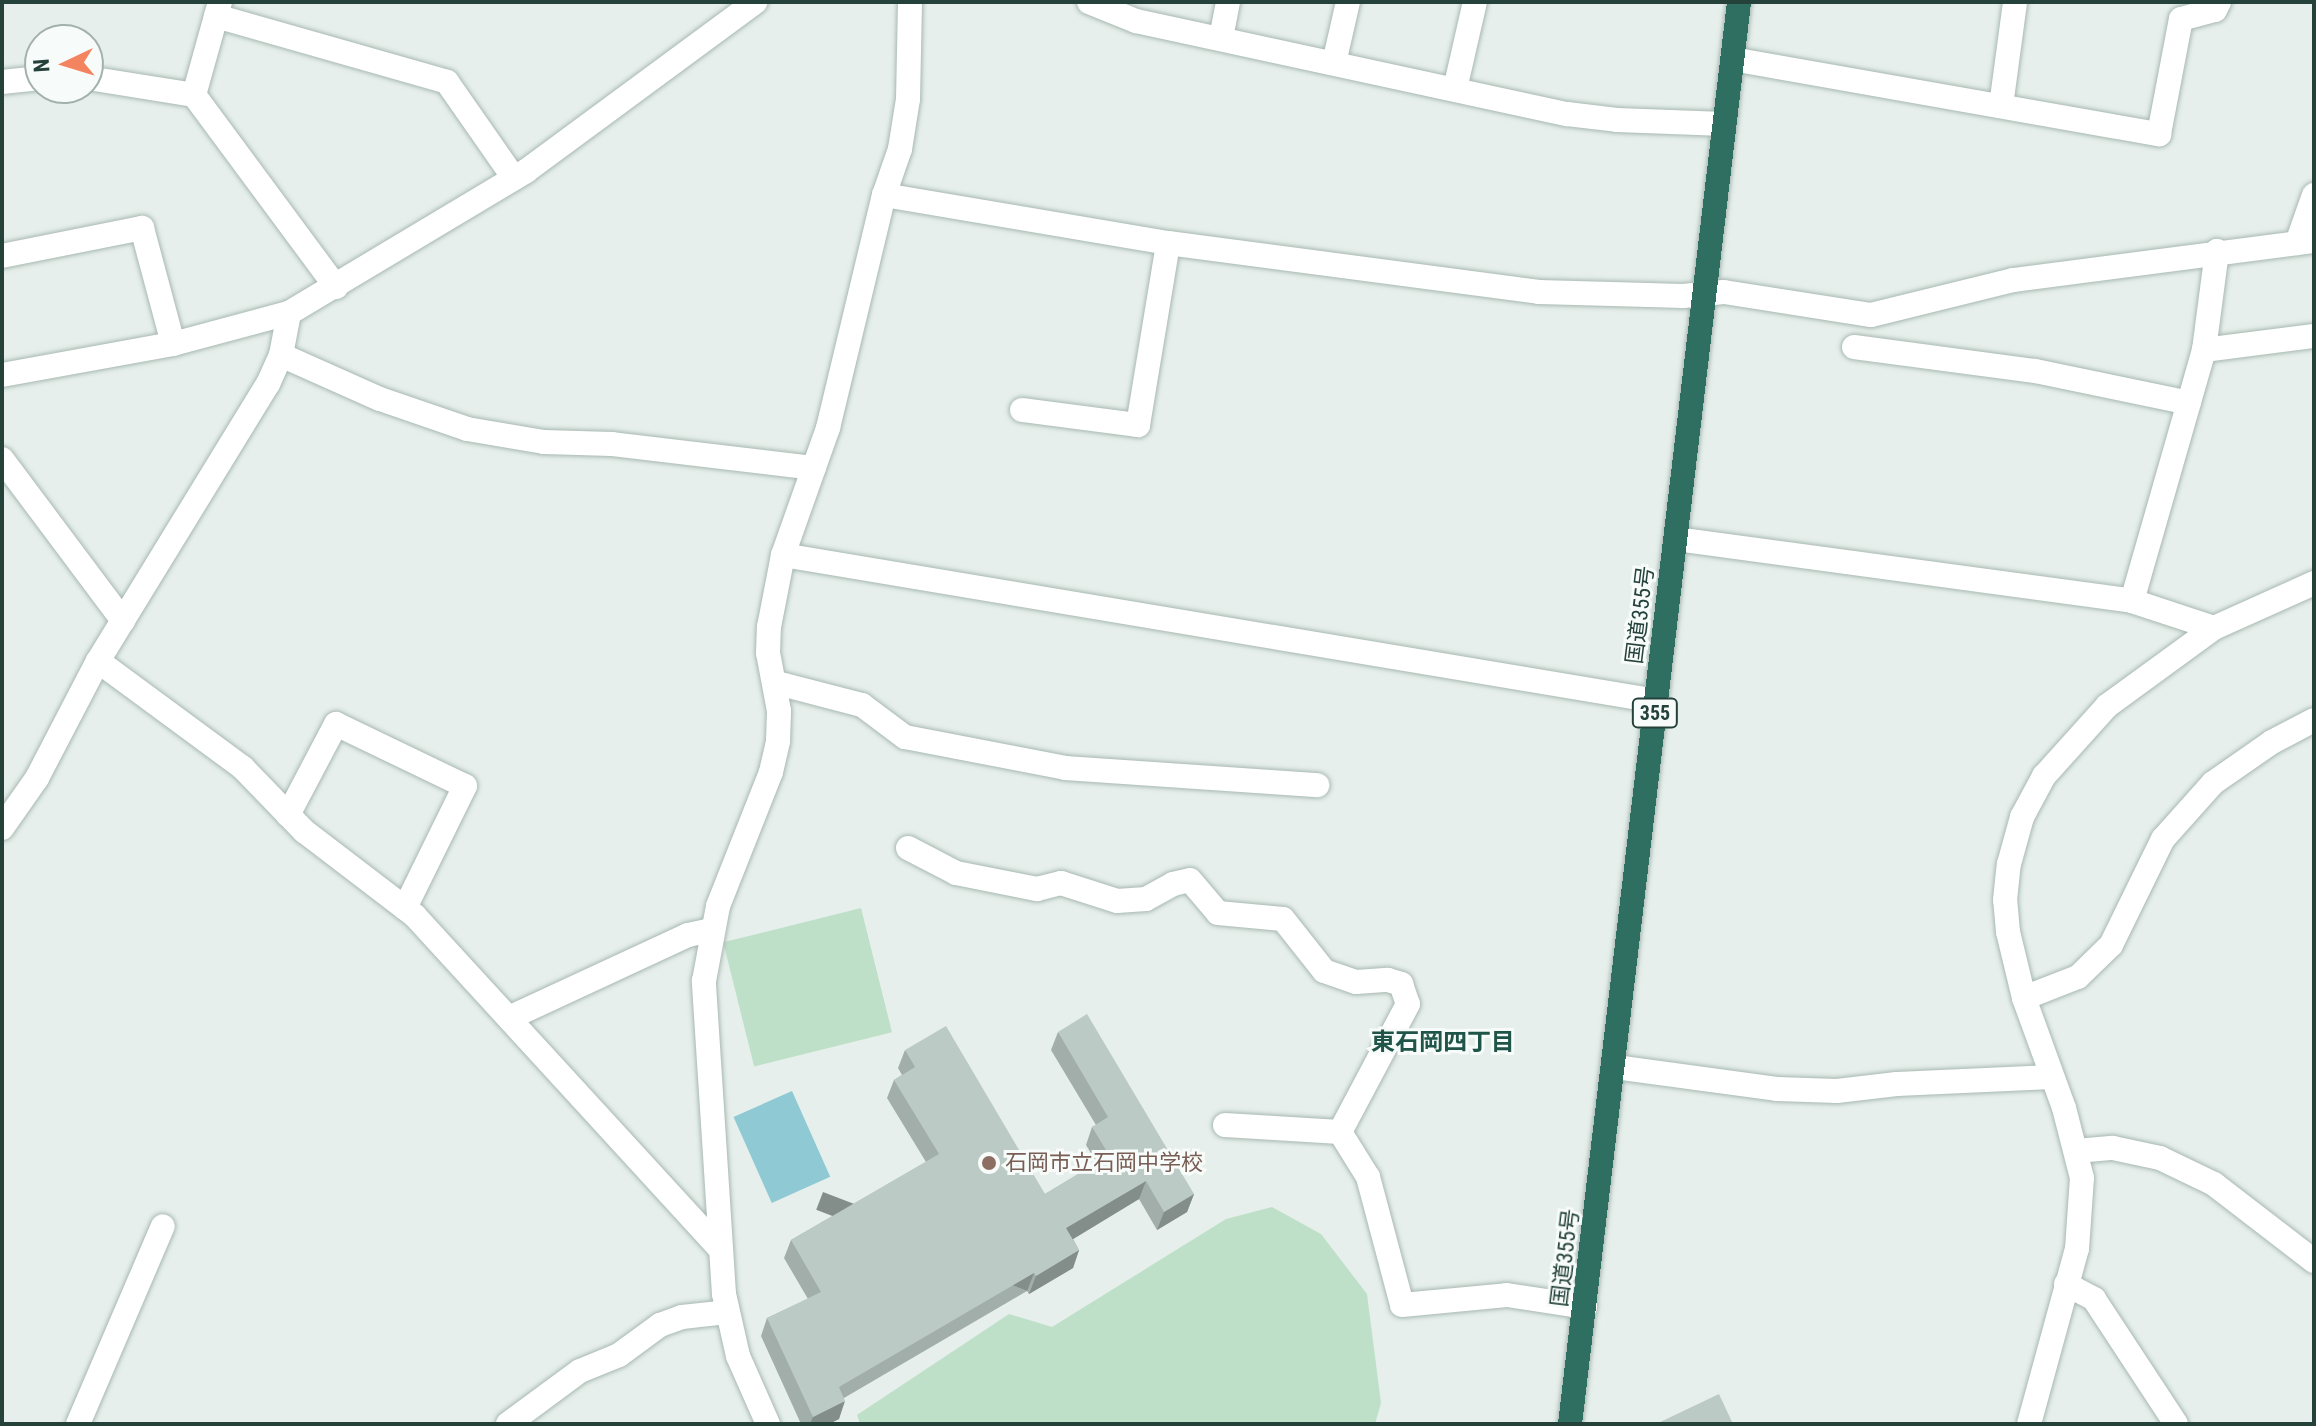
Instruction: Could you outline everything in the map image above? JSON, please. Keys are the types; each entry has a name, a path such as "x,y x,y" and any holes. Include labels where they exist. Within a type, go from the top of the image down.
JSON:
{"highway":[{"name":"国道355号","path":"1570,1424 1615,1067 1739,2"}],"street":[{"path":"2,375 173,344 289,313 514,178 755,2"},
{"path":"768,1424 738,1356 727,1312 704,981 711,930 771,772 778,741 777,683 769,640 783,555 828,428 884,195 900,149 908,99 910,2"},
{"path":"1221,38 1228,2"},
{"path":"1334,63 1348,2"},
{"path":"1455,89 1475,2"},
{"path":"2001,106 2015,2"},
{"path":"1732,59 2159,134 2181,19 2215,10 2219,2"},
{"path":"1094,3 1136,21 1580,116 1724,124"},
{"path":"194,95 218,9 447,82 514,178"},
{"path":"2,82 24,80"},
{"path":"104,81 194,95 336,287"},
{"path":"884,195 1168,243 1539,292 1705,295 1724,292 1871,315 2013,280 2124,268 2217,251 2306,242 2314,195"},
{"path":"2,256 142,228 173,344"},
{"path":"1022,410 1138,425 1168,243"},
{"path":"2132,601 2204,350 2217,251"},
{"path":"2,828 37,778 98,661 268,384 281,355 289,313"},
{"path":"2204,350 2314,336"},
{"path":"1854,347 2035,371 2189,403"},
{"path":"281,355 380,399 467,429 544,442 612,444 814,468"},
{"path":"2,459 123,621"},
{"path":"1676,539 2132,601 2214,628"},
{"path":"783,555 1656,701"},
{"path":"2029,1424 2081,1225 2082,1178 2076,1151 2024,998 2005,900 2009,864 2022,817 2044,776 2107,706 2214,628 2314,583"},
{"path":"98,661 243,768 304,831 405,908 721,1250"},
{"path":"777,683 862,705 905,737 1066,768 1317,785"},
{"path":"2024,998 2078,977 2111,945 2163,839 2213,783 2272,742 2314,720"},
{"path":"288,815 336,724 465,786 405,908"},
{"path":"908,848 956,873 1037,889 1061,883 1117,901 1146,899 1173,884 1190,880 1218,913 1283,919 1324,971 1356,982 1388,980 1401,984 1408,1004 1340,1132"},
{"path":"509,1018 688,935 711,930"},
{"path":"1615,1067 1777,1089 1837,1091 1897,1084 2052,1077"},
{"path":"1225,1125 1340,1132"},
{"path":"1340,1132 1368,1177 1402,1305 1507,1295 1585,1307"},
{"path":"2076,1151 2113,1148 2160,1158 2214,1184 2314,1261"},
{"path":"78,1424 121,1316 163,1226"},
{"path":"2066,1284 2094,1299 2176,1424"},
{"path":"508,1424 580,1371 619,1355 660,1325 682,1317 727,1312"}],"green space":[{"path":"861,908 892,1032 754,1067 723,942"},
{"path":"1272,1207 1321,1234 1367,1294 1381,1403 1375,1424 860,1424 857,1415 1009,1314 1052,1327 1226,1219"}],"water":[{"path":"792,1091 830,1177 772,1203 734,1117"}],"building":[{"path":"1087,1014 1194,1194 1164,1212 1146,1181 1066,1228 1079,1250 839,1387 845,1401 813,1417 767,1318 821,1292 791,1240 939,1154 894,1080 915,1067 905,1050 946,1026 1045,1194 1109,1155 1092,1127 1108,1117 1058,1032"},
{"path":"1719,1394 1733,1424 1656,1424"}],"place":[{"name":"石岡市立石岡中学校","path":"989,1163"}],"district":[{"name":"東石岡四丁目","path":"1443,1043"}]}
